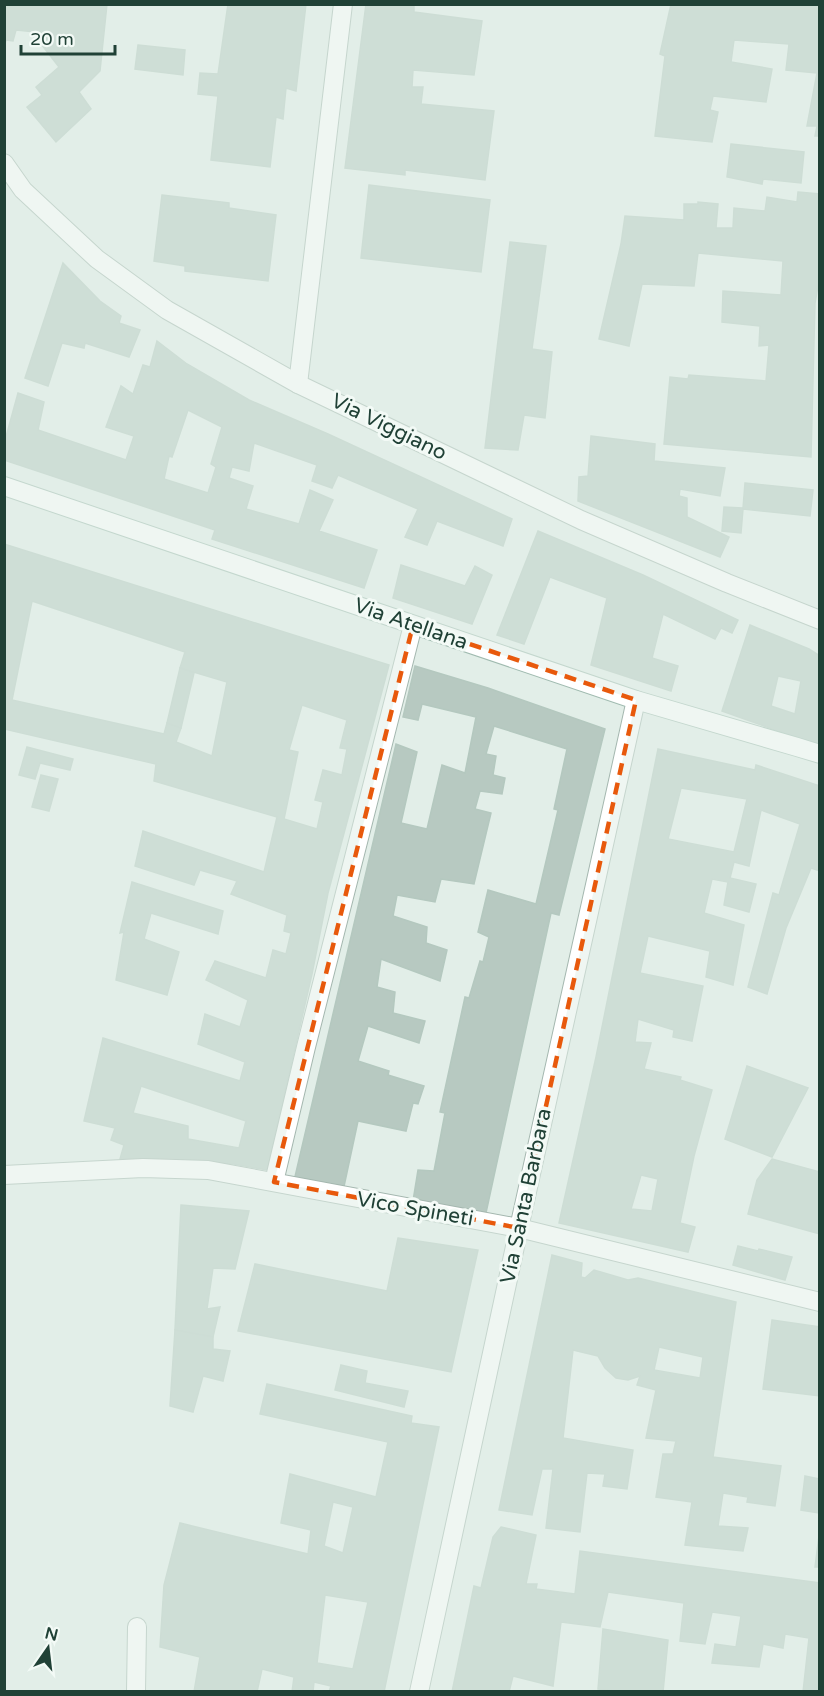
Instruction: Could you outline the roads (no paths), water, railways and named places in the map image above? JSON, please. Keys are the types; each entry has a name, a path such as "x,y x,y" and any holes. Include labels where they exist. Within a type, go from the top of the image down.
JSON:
{"street":[{"path":"298,384 343,4"},
{"name":"Via Viggiano","path":"4,163 23,190 97,259 167,310 298,384 581,519 727,583 819,620"},
{"name":"Via Atellana","path":"4,486 636,700 819,754"},
{"path":"274,1182 413,625"},
{"name":"Via Santa Barbara","path":"419,1692 636,700"},
{"name":"Vico Spineti","path":"4,1175 165,1168 208,1170 519,1228 819,1302"},
{"path":"136,1692 137,1627"}]}
